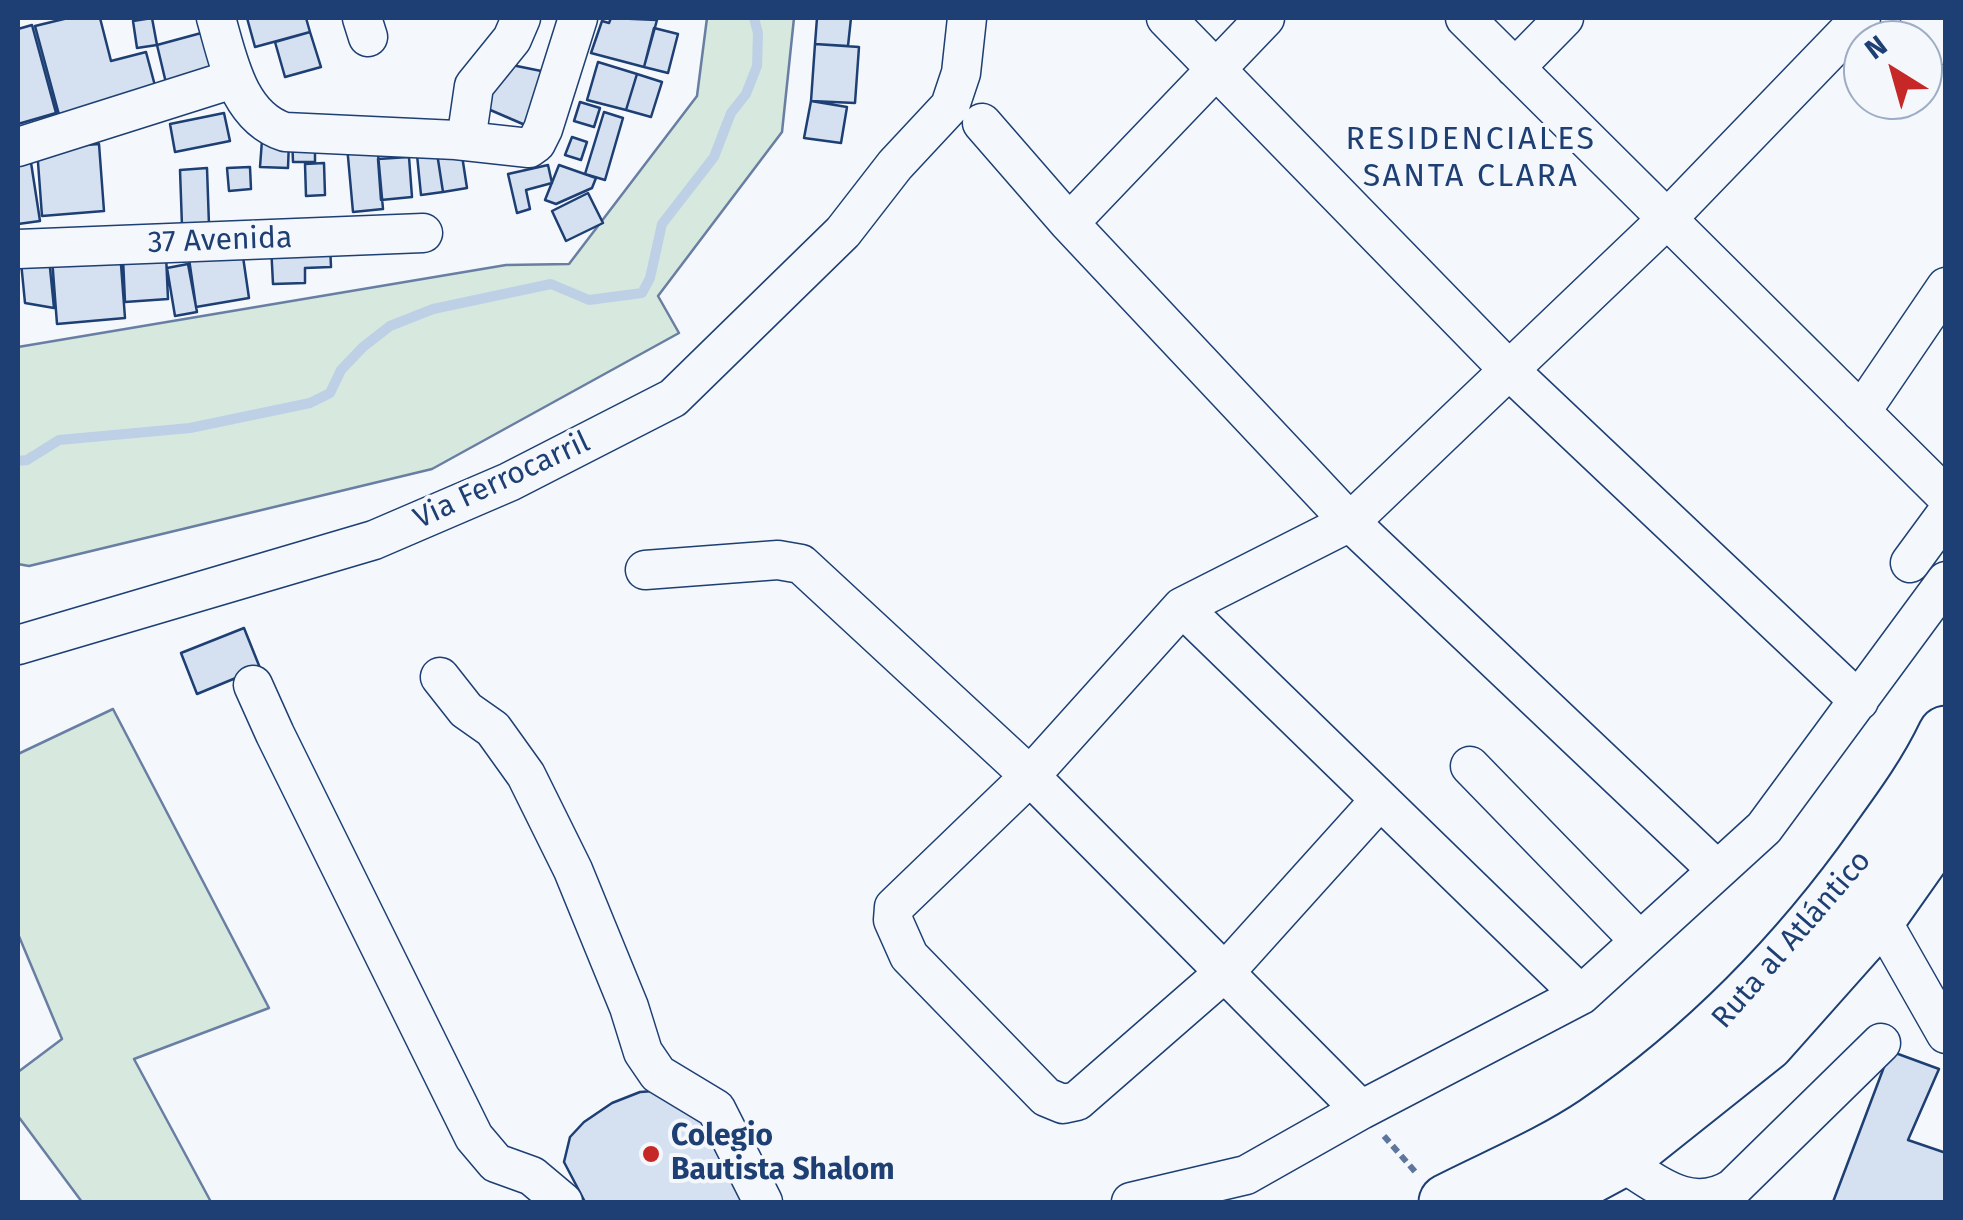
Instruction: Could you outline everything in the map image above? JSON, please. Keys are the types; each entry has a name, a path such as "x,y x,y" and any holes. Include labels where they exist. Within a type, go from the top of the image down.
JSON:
{"highway":[{"name":"Ruta al Atlántico","path":"1433,1189 1593,1126 1738,1011 1840,895 1928,771 1946,734"},
{"name":"Ruta al Atlántico","path":"1540,1202 1619,1160 1766,1043 1879,916 1946,821"}],"street":[{"path":"216,18 233,78 263,124 285,132 529,148 536,143 578,18"},
{"path":"466,141 474,86 512,38 521,18"},
{"name":"Via Ferrocarril","path":"18,645 374,540 509,482 674,398 843,232 895,165 950,106 960,72 967,18"},
{"path":"1166,18 1508,369 1858,701"},
{"path":"1069,223 1265,18"},
{"path":"1465,18 1946,496"},
{"path":"1515,68 1564,18"},
{"path":"1380,800 1225,972 1077,1101 1064,1104 1046,1096 910,956 893,920 894,908 1030,776 1182,607 1350,522 1666,220 1860,18"},
{"path":"1920,18 1946,46"},
{"path":"18,146 233,78"},
{"path":"982,123 1069,223 1350,522 1716,870"},
{"name":"37 Avenida","path":"18,249 423,233"},
{"path":"1861,412 1946,287"},
{"path":"1910,564 1946,514"},
{"path":"645,570 778,560 801,564 1030,776 1361,1110"},
{"path":"1131,1202 1246,1175 1361,1110 1581,996 1764,828 1946,582"},
{"path":"1182,607 1581,996"},
{"path":"440,677 466,710 493,729 526,774 573,870 629,1007 643,1052 658,1074 716,1109 763,1202"},
{"path":"253,685 474,1137 496,1162 532,1176 563,1202"},
{"path":"1470,766 1640,941"},
{"path":"1879,916 1946,1034"},
{"path":"1619,1160 1684,1198 1721,1195 1733,1188 1881,1043"}],"path":[{"path":"1361,1110 1433,1189"}],"shaded area":[{"path":"707,18 794,18 782,132 658,296 679,333 432,469 29,566 18,564 18,347 506,265 569,264 697,96"},
{"path":"113,709 269,1008 134,1059 211,1202 82,1202 18,1116 18,1072 62,1039 18,934 18,754"}],"building":[{"path":"68,18 100,18 111,61 146,52 158,97 61,122 35,26"},
{"path":"152,18 157,45 137,48 133,21"},
{"path":"247,18 306,18 310,32 255,47"},
{"path":"611,18 657,20 644,67 591,53 602,21 609,23"},
{"path":"817,18 851,18 848,46 815,44"},
{"path":"32,25 56,113 18,124 18,29"},
{"path":"654,28 678,34 668,73 644,67"},
{"path":"216,29 225,69 166,83 157,45"},
{"path":"310,32 321,67 285,77 275,42"},
{"path":"815,44 859,47 855,103 811,101"},
{"path":"598,62 637,74 626,110 587,100"},
{"path":"502,63 551,73 539,131 488,109 475,98"},
{"path":"637,74 662,82 651,117 626,110"},
{"path":"811,101 847,107 841,143 804,138"},
{"path":"580,102 600,108 594,127 574,121"},
{"path":"604,112 623,118 605,180 585,174"},
{"path":"224,113 230,141 175,152 170,124"},
{"path":"315,135 315,162 293,162 292,136"},
{"path":"572,137 587,142 581,160 565,155"},
{"path":"262,140 289,141 288,168 260,167"},
{"path":"377,143 383,209 353,212 347,146"},
{"path":"99,144 104,211 42,216 37,149"},
{"path":"461,149 467,188 443,192 437,153"},
{"path":"437,153 443,192 421,195 417,155"},
{"path":"30,156 40,221 18,224 18,158"},
{"path":"409,157 412,197 381,200 378,159"},
{"path":"324,163 325,195 306,196 305,164"},
{"path":"548,165 552,183 526,190 530,209 517,213 508,174"},
{"path":"559,165 596,178 592,188 556,204 545,200"},
{"path":"250,167 251,189 229,191 227,168"},
{"path":"207,168 209,225 182,226 180,170"},
{"path":"588,193 603,223 566,241 552,211"},
{"path":"241,243 249,298 196,307 188,252"},
{"path":"330,243 331,267 305,268 305,283 273,284 271,245"},
{"path":"120,251 125,318 57,324 52,258"},
{"path":"166,255 168,299 125,302 123,258"},
{"path":"49,258 54,308 25,303 21,262"},
{"path":"188,264 197,312 175,316 167,268"},
{"path":"244,628 260,668 197,694 181,653"},
{"path":"1890,1051 1939,1069 1908,1140 1946,1153 1946,1202 1833,1202"},
{"name":"Colegio Bautista Shalom","path":"654,1091 686,1095 757,1202 585,1202 564,1162 570,1137 612,1103"}],"waterway":[{"path":"18,461 27,460 59,440 190,428 310,403 330,393 341,370 390,326 433,309 551,284 589,300 642,293 650,278 662,224 714,157 731,113 746,94 757,66 758,33 754,18"}],"place":[{"name":"Colegio Bautista Shalom","path":"651,1154"}],"district":[{"name":"RESIDENCIALES SANTA CLARA","path":"1471,158"}]}
